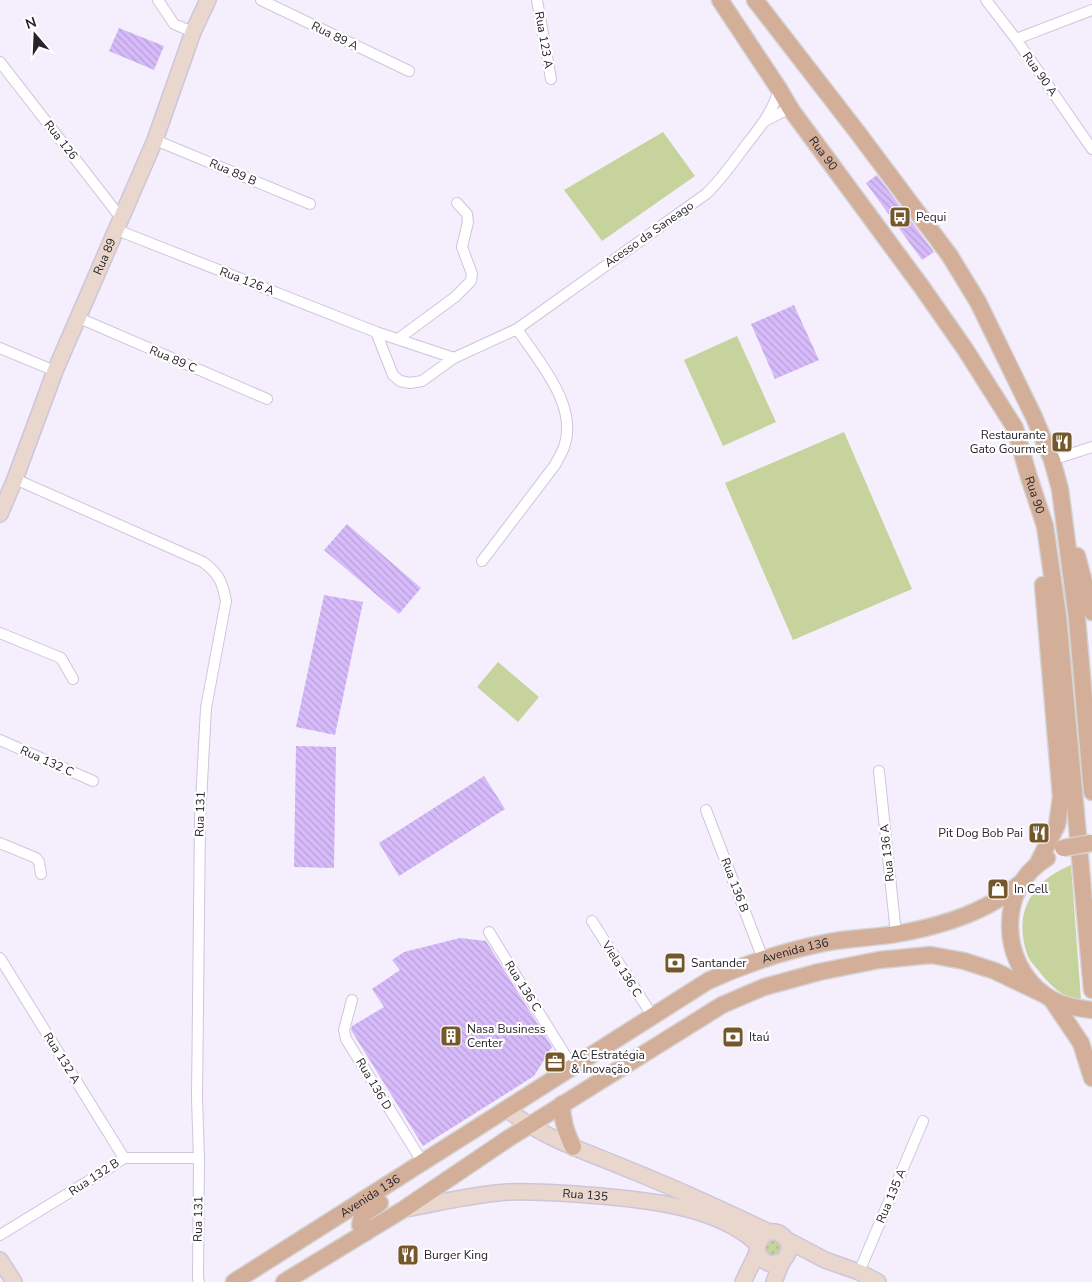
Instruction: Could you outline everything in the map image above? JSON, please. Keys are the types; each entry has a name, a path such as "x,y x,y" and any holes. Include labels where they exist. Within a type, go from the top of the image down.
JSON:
{"main road":[{"name":"Rua 89","path":"0,514 55,371 155,140 193,32 208,0"},
{"name":"Rua 90","path":"720,0 792,111 921,286 965,349 1015,428 1045,526 1058,616 1092,990"},
{"name":"Rua 90","path":"755,0 950,256 978,302 1034,417 1052,460 1060,489 1077,619 1092,792"},
{"path":"1028,474 1044,587 1061,797 1057,824 1038,863 1022,882 1012,905 1009,930 1013,954 1025,977 1047,997 1081,1043 1092,1078"},
{"path":"1060,489 1092,612"},
{"path":"1038,863 1063,848 1092,843"},
{"name":"Avenida 136","path":"234,1282 708,981 731,970 763,959 825,943 896,934 941,924 998,900 1022,882"},
{"name":"Avenida 136","path":"284,1282 404,1209 562,1104 722,1005 764,987 819,972 879,960 931,955 964,961 995,971 1074,1008 1092,1010"},
{"path":"562,1104 565,1130 573,1147"},
{"path":"507,1109 529,1126 556,1140 694,1196 769,1232 779,1233 786,1252 774,1282"},
{"path":"365,1233 360,1225 362,1215 448,1158 452,1145"},
{"name":"Rua 135","path":"404,1209 445,1200 507,1192 551,1192 659,1202 725,1222 746,1234 757,1248"},
{"path":"744,1282 759,1239 769,1232"},
{"path":"757,1248 765,1262 771,1264 786,1252"},
{"path":"786,1252 824,1260 859,1272 878,1282"},
{"path":"0,1260 14,1282"}],"street":[{"path":"158,0 174,24 193,32"},
{"name":"Rua 89 A","path":"261,0 409,72"},
{"name":"Rua 123 A","path":"537,0 551,79"},
{"name":"Rua 90 A","path":"986,0 1016,39 1092,149"},
{"path":"1016,39 1092,10"},
{"name":"Rua 126","path":"0,62 119,224"},
{"name":"Acesso da Saneago","path":"376,332 393,375 400,381 410,382 422,381 454,358 517,329 706,194 718,183 764,122 776,100 779,89"},
{"name":"Acesso da Saneago","path":"764,122 786,110 792,111"},
{"name":"Rua 89 B","path":"155,140 310,204"},
{"path":"398,339 455,297 470,282 472,274 462,247 468,222 467,214 457,203"},
{"name":"Rua 126 A","path":"119,224 376,332"},
{"name":"Rua 89 C","path":"79,318 267,399"},
{"path":"482,561 555,465 565,447 568,422 561,396 517,329"},
{"path":"376,332 454,358"},
{"path":"0,348 55,371"},
{"path":"1052,460 1092,447"},
{"name":"Rua 131","path":"15,479 203,562 215,571 223,585 226,601 206,708 200,820 197,1098 199,1282"},
{"path":"0,633 62,658 73,680"},
{"name":"Rua 132 C","path":"0,740 93,781"},
{"name":"Rua 136 A","path":"879,772 896,934"},
{"name":"Rua 136 B","path":"706,810 763,959"},
{"path":"0,844 36,858 39,862 41,874"},
{"name":"Viela 136 C","path":"592,921 653,1017"},
{"name":"Rua 136 C","path":"489,932 572,1066"},
{"name":"Rua 132 A","path":"0,958 124,1158"},
{"name":"Rua 136 D","path":"352,1000 344,1030 346,1039 423,1163"},
{"name":"Rua 135 A","path":"859,1272 923,1121"},
{"name":"Rua 132 B","path":"0,1235 124,1158 199,1158"}],"green space":[{"path":"663,132 695,176 602,241 564,190"},
{"path":"737,336 776,422 723,446 684,360"},
{"path":"844,432 912,589 793,640 725,483"},
{"path":"498,662 539,697 518,722 477,687"},
{"path":"1071,865 1081,1000 1063,994 1046,980 1029,958 1023,939 1022,925 1024,912 1036,889 1057,872"},
{"path":"769,1239 780,1241 783,1248 777,1258 765,1256 763,1244"}],"building":[{"path":"119,28 164,46 154,70 109,51"},
{"name":"Pequi","path":"877,175 934,252 922,260 866,183"},
{"path":"794,305 819,360 775,379 751,324"},
{"path":"347,524 421,588 399,614 324,550"},
{"path":"324,595 363,602 335,735 296,727"},
{"path":"296,746 336,747 334,868 294,867"},
{"path":"484,776 505,809 399,876 379,843"},
{"name":"Nasa Business Center","path":"460,938 486,941 552,1047 534,1076 423,1146 351,1030 352,1026 384,1007 372,989 400,970 392,960 404,952"}],"place":[{"name":"Pequi","path":"900,217"},
{"name":"Restaurante Gato Gourmet","path":"1062,442"},
{"name":"Pit Dog Bob Pai","path":"1039,833"},
{"name":"In Cell","path":"998,889"},
{"name":"Santander","path":"675,963"},
{"name":"Nasa Business Center","path":"451,1036"},
{"name":"Itaú","path":"733,1037"},
{"name":"AC Estratégia & Inovação","path":"555,1062"},
{"name":"Burger King","path":"408,1255"}]}
